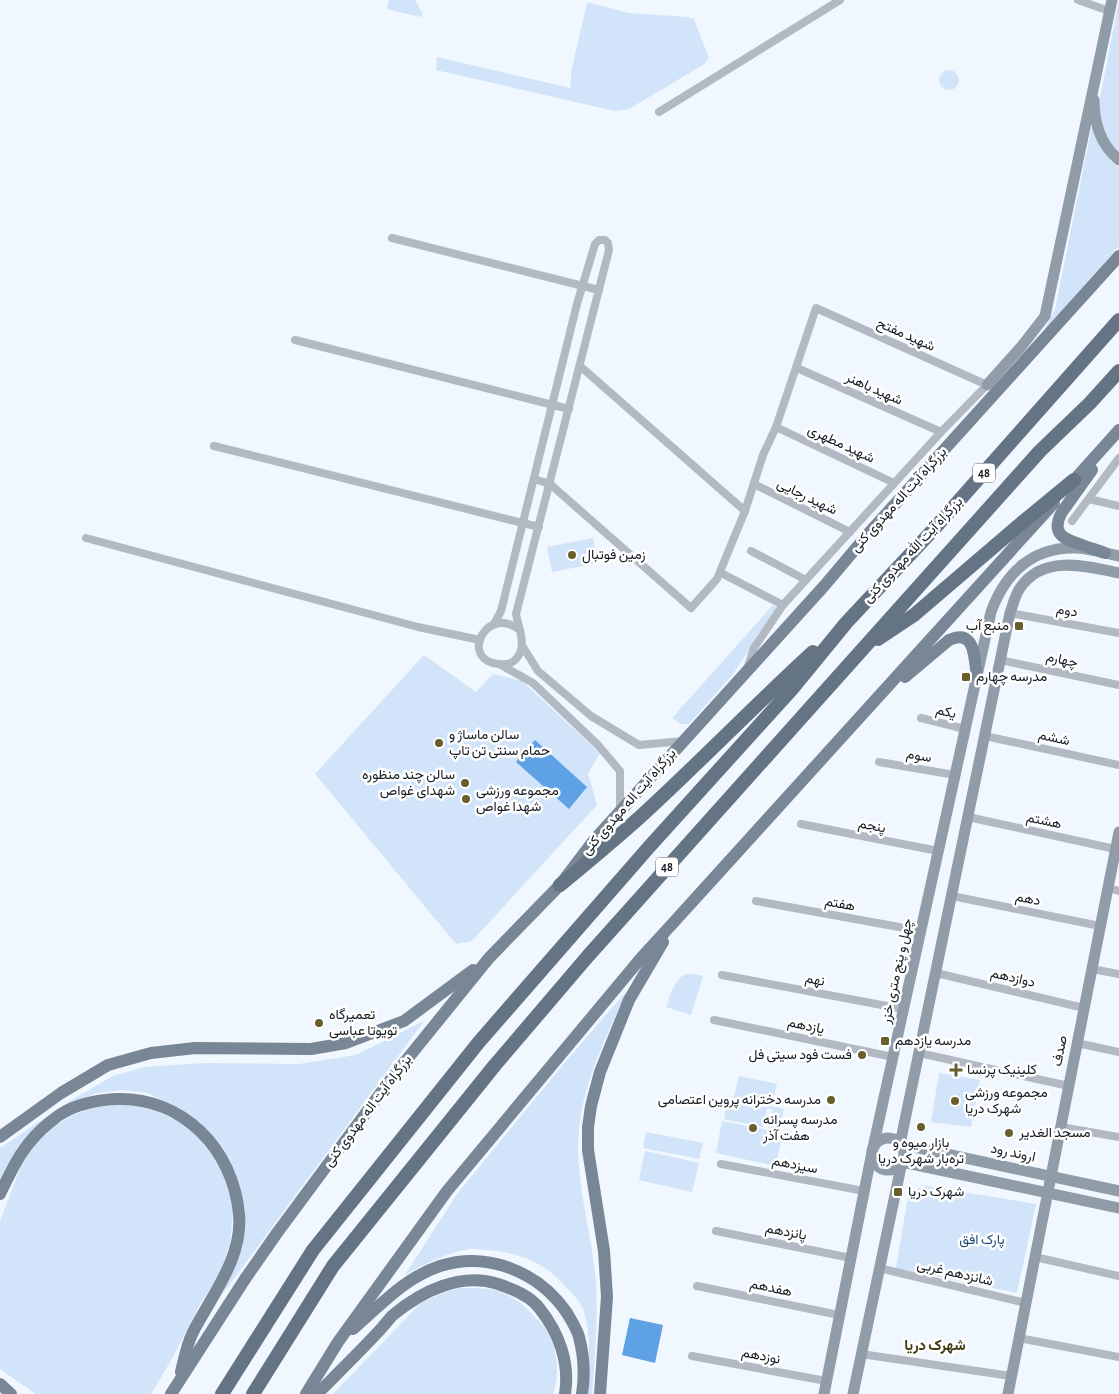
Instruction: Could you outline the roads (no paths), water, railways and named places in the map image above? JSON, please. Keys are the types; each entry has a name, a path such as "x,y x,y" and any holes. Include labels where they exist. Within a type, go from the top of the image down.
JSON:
{"highway":[{"name":"بزرگراه آیت الله مهدوی کنی","path":"846,624 933,530 1119,320"},
{"name":"48","path":"252,1394 333,1266 489,1073 588,956 1040,451 1090,403 1119,371"},
{"path":"863,649 914,615 1074,480"},
{"path":"560,885 639,818 776,686 846,624"},
{"name":"48","path":"222,1394 313,1250 479,1042 649,847 792,689 846,624"}],"main road":[{"path":"987,385 1037,328 1045,316 1110,6"},
{"path":"1095,76 1094,106 1096,124 1102,140 1111,153 1119,160"},
{"name":"بزرگراه آیت اله مهدوی کنی","path":"171,1394 245,1279 330,1161 391,1079 488,958 560,885 620,810 825,585 868,534 1119,256"},
{"path":"1007,362 1034,351"},
{"path":"1002,387 1007,362"},
{"path":"306,1394 338,1342 447,1191 640,958 1115,435"},
{"path":"1105,553 1066,540 1061,535 1057,524 1058,518 1115,435"},
{"name":"چهل و پنج متری خزر","path":"824,1394 872,1152 994,602 1011,576 1022,564 1042,553 1075,548 1088,550"},
{"path":"1086,566 1081,562 1080,557 1082,552 1088,550 1119,556"},
{"path":"900,1144 1014,599 1030,577 1041,570 1054,566 1086,566 1119,573"},
{"path":"861,715 948,640 956,637 964,637 970,640 977,677"},
{"name":"صدف","path":"1008,1394 1100,926 1113,889 1119,832"},
{"path":"600,1394 607,1297 604,1251 588,1150 588,1127 591,1106 600,1072 629,1000 674,922"},
{"path":"0,1137 61,1093 108,1065 150,1052 195,1048 311,1049 346,1043 377,1032 404,1021 488,958"},
{"path":"0,1194 21,1153 30,1140 61,1114 102,1100 129,1099 150,1103 174,1112 192,1123 208,1138 225,1163 236,1193 239,1231 236,1248 218,1290 192,1333 185,1353 180,1379"},
{"path":"853,1394 879,1268 902,1162 904,1153 900,1144 892,1139 886,1138 877,1143 872,1152 874,1162 883,1169 893,1169 902,1162 1119,1208"},
{"name":"اروند رود","path":"900,1144 1119,1191"},
{"path":"338,1342 400,1286 420,1275 440,1266 464,1261 487,1262 523,1273 540,1284 558,1301 579,1335 583,1360 584,1380 582,1394"},
{"path":"316,1394 393,1316 434,1289 452,1283 471,1280 488,1281 507,1287 538,1306 551,1323 560,1341 566,1375 565,1394"},
{"path":"0,1384 11,1394"}],"street":[{"path":"659,112 840,0"},
{"path":"1078,0 1110,6"},
{"path":"392,238 599,290"},
{"path":"494,624 501,610 552,405 595,244 599,240 604,240 610,248 516,614 523,647 538,671 591,716 639,745 683,741"},
{"name":"شهید مفتح","path":"797,368 816,308 987,385"},
{"path":"295,340 569,408"},
{"path":"580,366 744,511"},
{"path":"534,479 550,484 692,608 717,579 797,368"},
{"name":"شهید باهنر","path":"797,368 941,432"},
{"path":"747,670 754,648 783,605 941,432 987,385"},
{"name":"شهید مطهری","path":"776,427 894,483"},
{"path":"214,446 538,527"},
{"path":"1072,521 1119,458"},
{"name":"شهید رجایی","path":"754,484 850,532"},
{"path":"1089,499 1119,506"},
{"path":"86,538 418,626 480,640"},
{"path":"751,551 806,580"},
{"path":"725,575 783,605"},
{"name":"دوم","path":"1010,613 1119,633"},
{"path":"520,630 512,624 502,622 494,624 485,630 480,640 479,648 481,656 487,662 501,665 511,664 519,657 523,647"},
{"name":"چهارم","path":"1000,660 1119,685"},
{"path":"501,665 533,684 598,745 620,771 620,810"},
{"name":"یکم","path":"921,718 965,729"},
{"name":"ششم","path":"985,736 1119,765"},
{"name":"سوم","path":"879,762 955,775"},
{"name":"هشتم","path":"968,817 1116,849"},
{"name":"پنجم","path":"801,824 938,851"},
{"name":"دهم","path":"952,896 1100,926"},
{"name":"هفتم","path":"756,901 921,931"},
{"path":"1092,968 1119,974"},
{"name":"دوازدهم","path":"936,973 1084,1008"},
{"name":"نهم","path":"722,975 904,1009"},
{"name":"یازدهم","path":"714,1020 893,1057"},
{"path":"1077,1043 1119,1052"},
{"path":"919,1053 1068,1086"},
{"path":"1060,1127 1119,1137"},
{"name":"سیزدهم","path":"721,1164 864,1191"},
{"name":"پانزدهم","path":"716,1231 851,1258"},
{"path":"1035,1257 1119,1276"},
{"name":"شانزدهم غربی","path":"879,1268 1026,1303"},
{"name":"هفدهم","path":"697,1286 839,1315"},
{"path":"1019,1338 1119,1358"},
{"path":"861,1354 1011,1376"},
{"name":"نوزدهم","path":"692,1356 826,1381"}],"water":[{"path":"535,740 587,787 569,809 516,762"},
{"path":"630,1318 663,1325 655,1363 622,1355"}],"place":[{"name":"زمین فوتبال","path":"572,555"},
{"name":"منبع آب","path":"1019,626"},
{"name":"مدرسه چهارم","path":"966,677"},
{"name":"سالن ماساژ و حمام سنتی تن تاپ","path":"439,743"},
{"name":"سالن چند منظوره شهدای غواص","path":"465,783"},
{"name":"مجموعه ورزشی شهدا غواص","path":"466,799"},
{"name":"تعمیرگاه تویوتا عباسی","path":"319,1023"},
{"name":"مدرسه یازدهم","path":"885,1041"},
{"name":"فست فود سیتی فل","path":"862,1055"},
{"name":"کلینیک پرنسا","path":"956,1070"},
{"name":"مدرسه دخترانه پروین اعتصامی","path":"831,1100"},
{"name":"مجموعه ورزشی شهرک دریا","path":"955,1101"},
{"name":"بازار میوه و تره‌بار شهرک دریا","path":"921,1127"},
{"name":"مدرسه پسرانه هفت آذر","path":"753,1128"},
{"name":"مسجد الغدیر","path":"1009,1133"},
{"name":"شهرک دریا","path":"898,1192"}],"district":[{"name":"شهرک دریا","path":"935,1345"}],"park label":[{"name":"پارک افق","path":"982,1240"}]}
